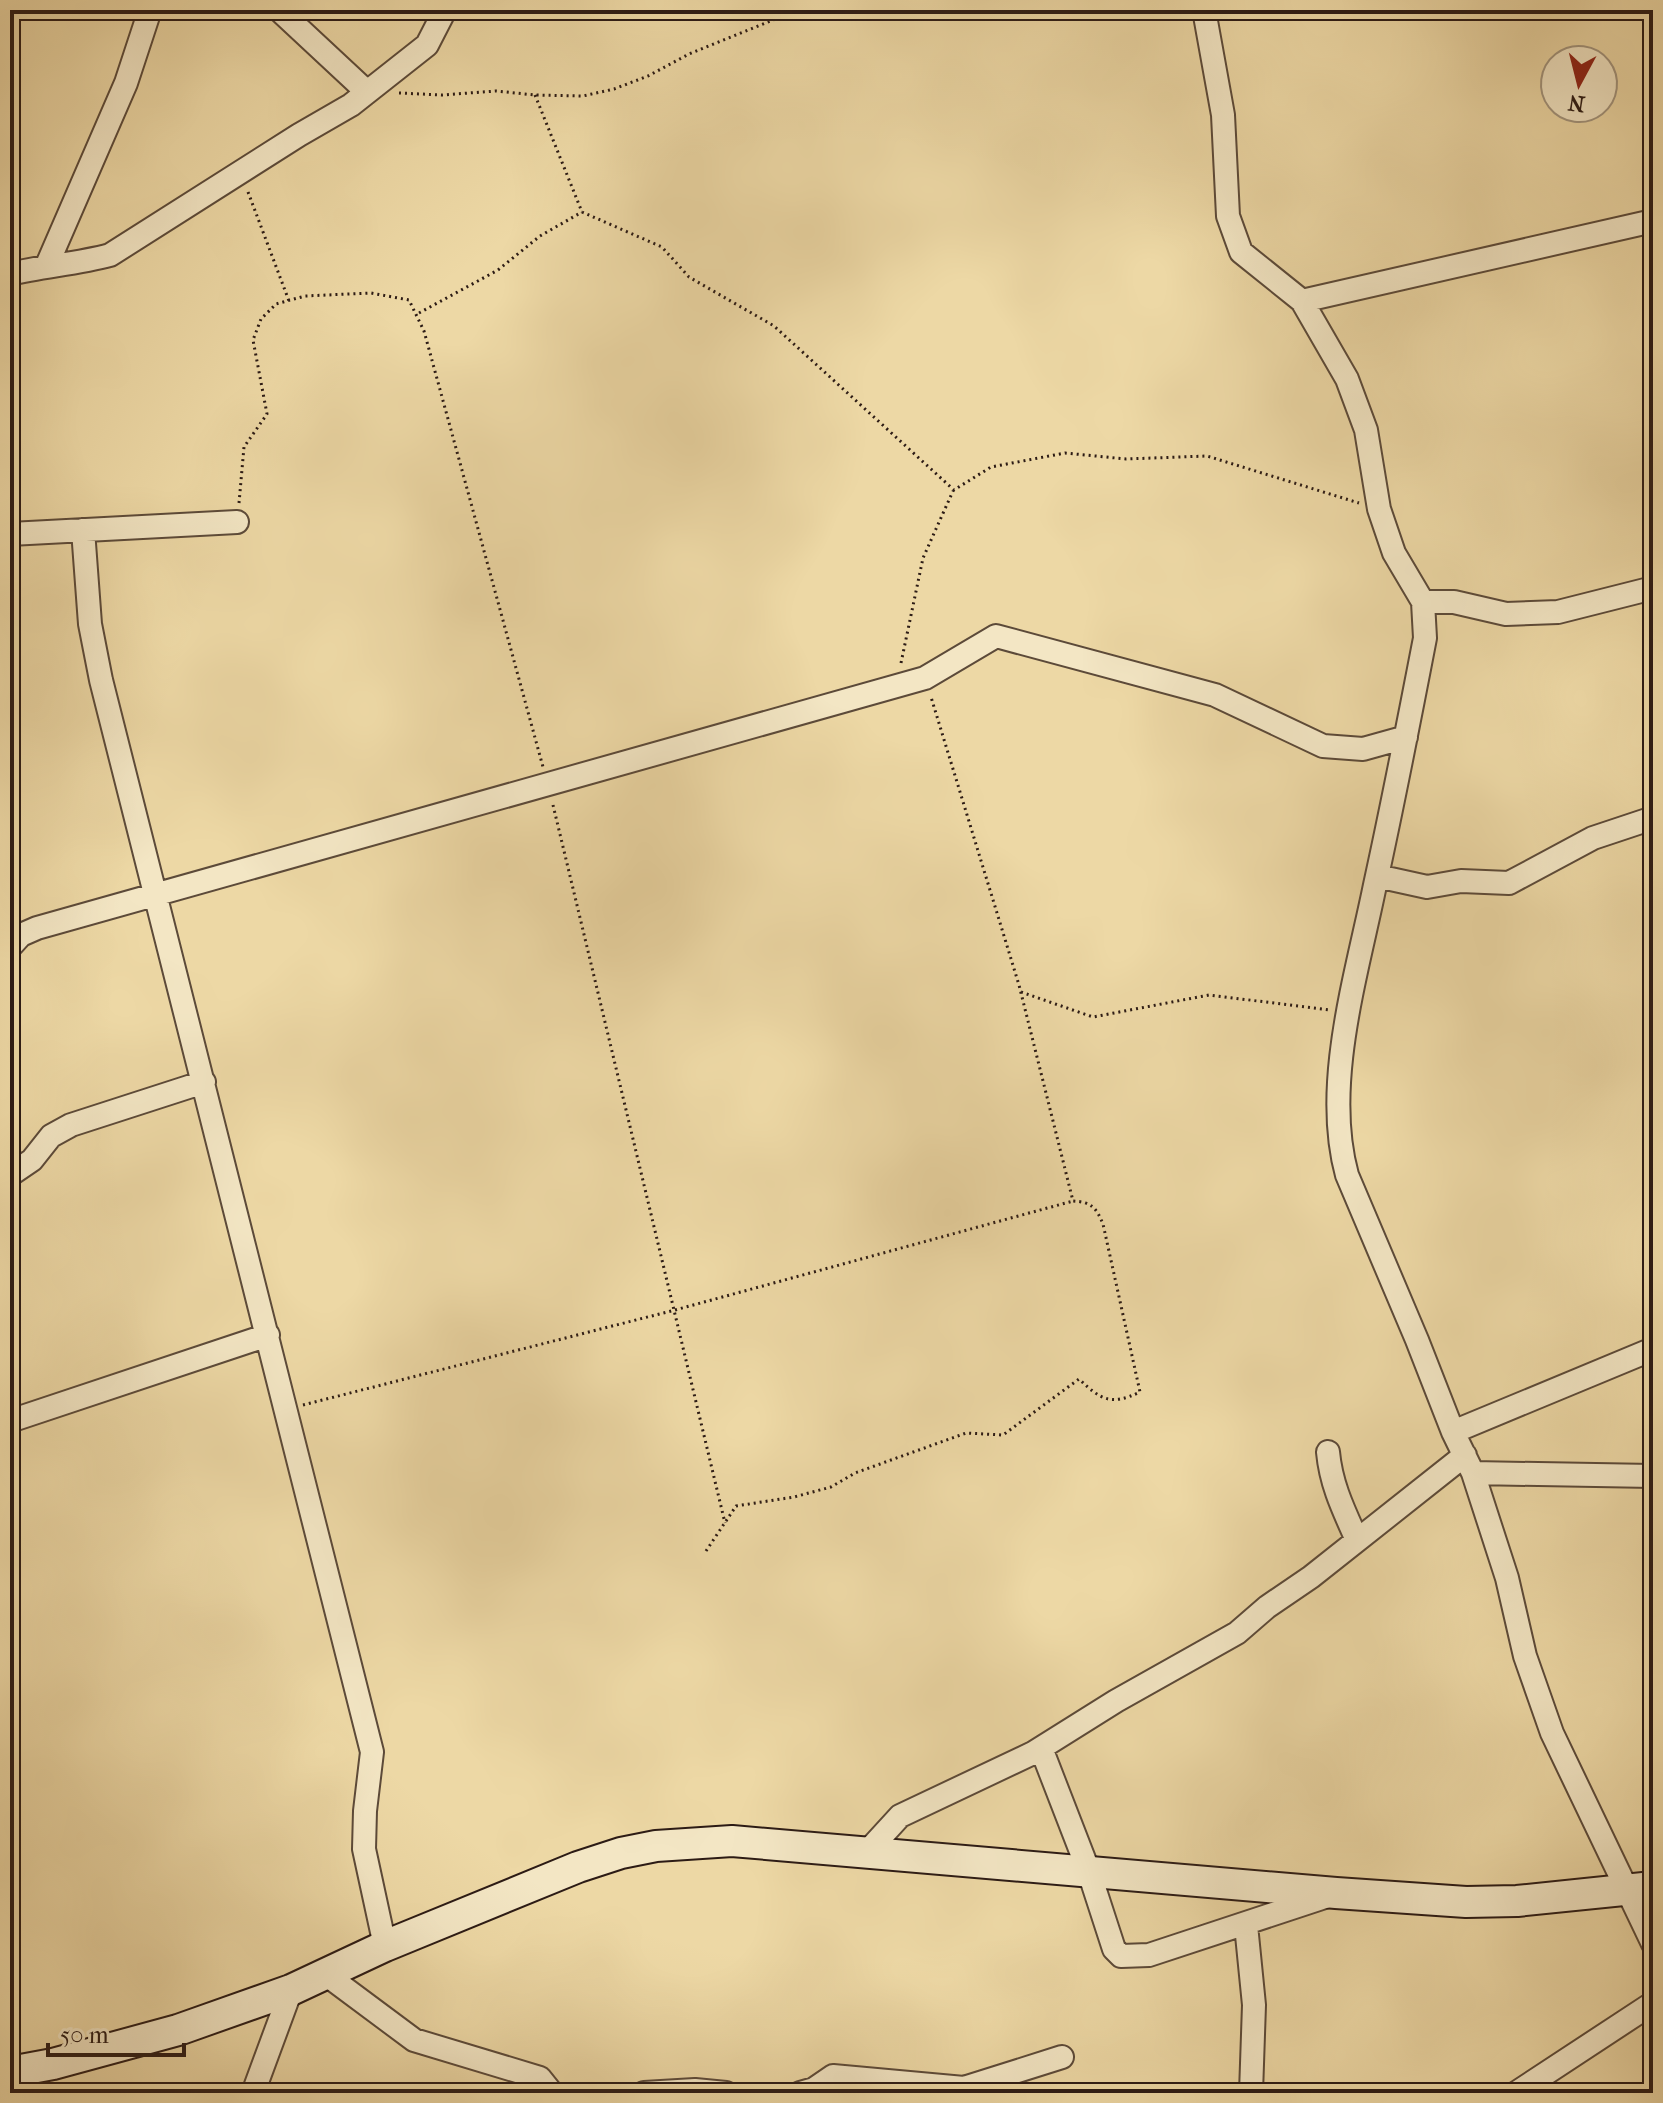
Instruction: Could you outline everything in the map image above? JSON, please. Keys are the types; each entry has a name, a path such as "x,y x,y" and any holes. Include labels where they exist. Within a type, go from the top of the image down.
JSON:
{"street":[{"path":"47,265 126,83 150,10"},
{"path":"279,10 367,92"},
{"path":"10,274 110,255 351,105 427,45 445,10"},
{"path":"1204,10 1223,115 1228,216 1241,252 1302,301 1347,379 1366,430 1379,509 1394,553 1423,602 1425,638 1341,1069 1340,1150 1347,1175 1469,1464 1507,1578 1525,1656 1552,1733 1640,1888 1653,1944"},
{"path":"1302,301 1653,221"},
{"path":"10,534 237,522"},
{"path":"83,530 90,624 115,736 372,1752 364,1849 385,1946"},
{"path":"1423,602 1454,602 1506,614 1558,612 1653,588"},
{"path":"10,947 21,935 37,928 925,678 996,636 1215,695 1323,746 1363,749 1406,737"},
{"path":"1377,876 1427,887 1461,881 1509,883 1593,838 1653,818"},
{"path":"10,1175 32,1160 51,1136 71,1125 204,1082"},
{"path":"10,1421 268,1335"},
{"path":"1453,1432 1653,1349"},
{"path":"1328,1452 1337,1497 1357,1540"},
{"path":"867,1852 900,1816 1041,1748 1116,1701 1237,1633 1357,1540 1469,1464 1653,1476"},
{"path":"1041,1748 1089,1872 1114,1949 1121,1956 1149,1955 1336,1893"},
{"path":"10,2072 53,2064 178,2030 291,1990 385,1946 578,1867 656,1846 732,1841 1466,1902 1640,1888"},
{"path":"1246,1925 1254,2005 1251,2093"},
{"path":"324,1973 414,2040 540,2078 552,2093"},
{"path":"253,2093 291,1990"},
{"path":"1516,2093 1653,2003"},
{"path":"800,2093 814,2089 833,2076 871,2086 968,2091 1062,2057"},
{"path":"644,2093 726,2093"}],"path":[{"path":"367,92 442,95 496,91 583,96 614,89 648,76 689,54 798,10"},
{"path":"535,95 582,212 662,247 689,277 774,326 954,490"},
{"path":"241,171 289,301"},
{"path":"418,314 498,270 540,236 582,212"},
{"path":"896,686 923,558 954,490 991,467 1065,453 1126,459 1207,456 1379,509"},
{"path":"925,678 1021,992 1073,1201"},
{"path":"1021,992 1093,1017 1209,995 1350,1012"},
{"path":"287,1409 675,1310 1073,1201 1088,1202 1097,1211 1103,1224 1140,1392 1124,1400 1108,1400 1079,1379 1003,1435 966,1433 855,1473 831,1487 794,1497 736,1506 706,1551"}]}
